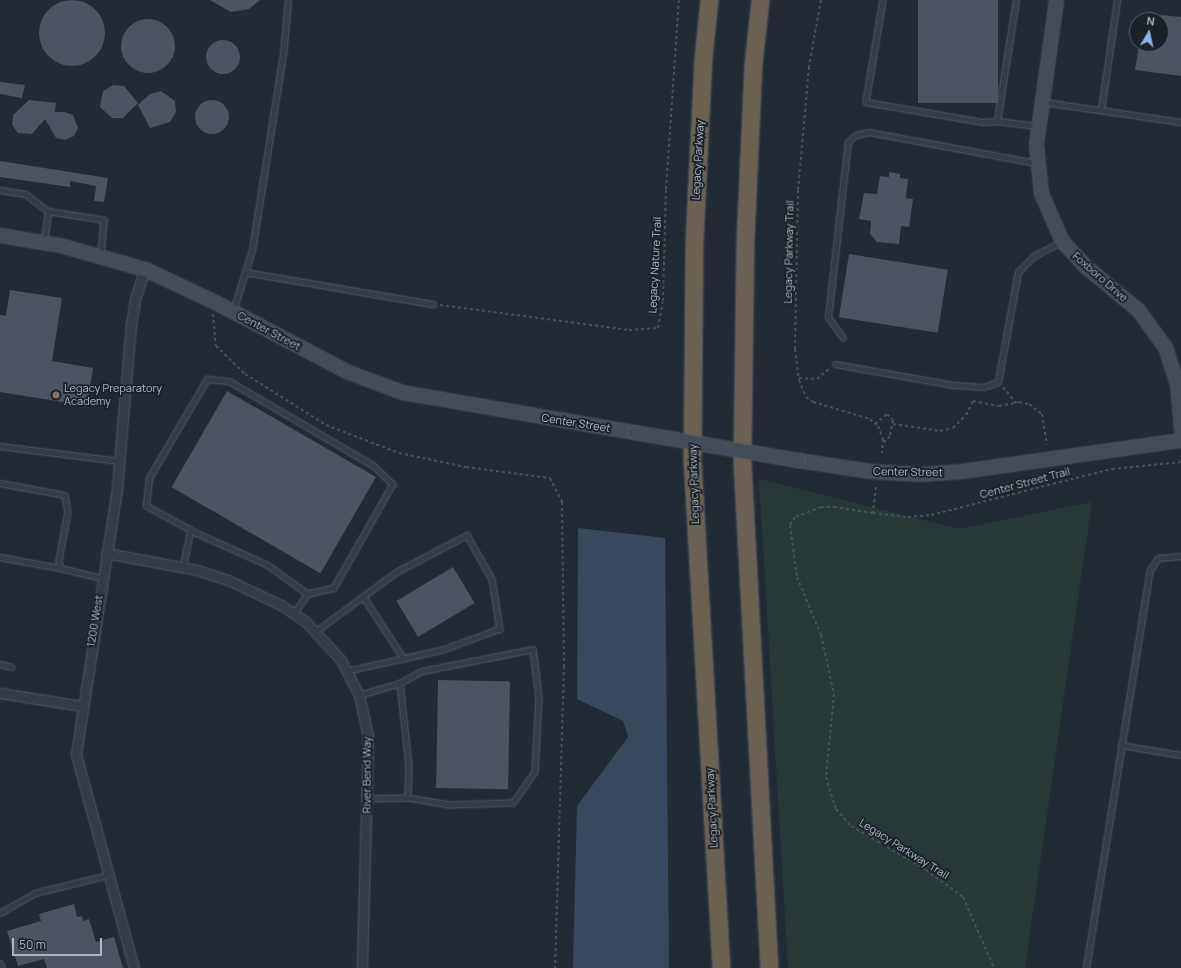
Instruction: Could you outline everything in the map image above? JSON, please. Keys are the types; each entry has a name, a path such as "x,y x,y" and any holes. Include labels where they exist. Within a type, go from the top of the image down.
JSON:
{"highway":[{"name":"Legacy Parkway","path":"709,0 703,58 694,241 692,459 721,968"},
{"path":"760,0 753,64 745,241 742,462 769,968"}],"street":[{"name":"Foxboro Drive","path":"1056,0 1038,126 1036,164 1046,208 1062,241 1084,265 1138,310 1156,333 1174,370 1181,429"},
{"name":"Center Street","path":"0,235 44,243 100,256 145,269 217,303 346,371 402,392 798,460 896,474 944,473 1181,440"},
{"name":"1200 West","path":"134,968 76,761 82,706 120,461 131,325 135,300 145,269"},
{"name":"River Bend Way","path":"106,553 183,566 228,580 294,614 316,632 333,650 348,671 359,695 368,736 362,968"},
{"path":"0,693 82,706"}],"lane":[{"path":"232,312 252,250 281,70 288,0"},
{"path":"883,0 866,102 984,122 997,121 1038,126"},
{"path":"997,121 1016,0"},
{"path":"1101,110 1117,0"},
{"path":"1042,102 1181,122"},
{"path":"843,338 828,317 848,142 856,135 869,132 1036,164"},
{"path":"0,190 26,194 48,211 104,220 100,256"},
{"path":"44,243 48,211"},
{"path":"836,364 954,385 984,388 998,382 1018,272 1034,256 1062,241"},
{"path":"245,272 433,304"},
{"path":"294,614 308,594 334,588 393,484 373,465 229,381 207,380 149,478 146,506 190,530 268,565 308,594"},
{"path":"0,446 120,461"},
{"path":"0,482 65,495 68,512 59,560 60,568"},
{"path":"183,566 190,530"},
{"path":"316,632 396,572 466,535 492,579 500,629 443,650 348,671"},
{"path":"1086,968 1150,570 1158,558 1181,556"},
{"path":"0,557 60,568 102,578"},
{"path":"363,596 404,659"},
{"path":"359,695 400,683 422,671 533,649 539,698 534,772 513,803 449,805 408,798 367,799"},
{"path":"0,664 12,667"},
{"path":"400,683 409,766 408,798"},
{"path":"1122,745 1181,755"},
{"path":"0,913 35,893 108,875"},
{"path":"0,963 2,968"}],"path":[{"name":"Legacy Nature Trail","path":"433,304 629,330 658,328 663,301 666,189 679,0"},
{"name":"Legacy Parkway Trail","path":"821,0 809,67 798,190 795,349 799,378 806,396 813,402 859,414 875,424"},
{"path":"217,303 212,318 216,346 245,374 326,425 399,453 466,467 550,478 562,502 564,666 555,968"},
{"path":"799,378 817,379 836,364"},
{"path":"998,382 1016,403"},
{"path":"882,453 883,444 875,424 887,414 894,424 940,431 953,428 966,415 972,401 999,406 1016,403 1029,404 1042,414 1047,445"},
{"path":"883,444 890,436 894,424"},
{"name":"Center Street Trail","path":"872,513 908,517 930,515 1112,469 1181,462"},
{"path":"872,513 876,486"},
{"name":"Legacy Parkway Trail","path":"872,513 836,507 821,507 795,517 790,525 797,577 821,635 834,694 826,777 836,809 851,826 926,870 963,897 994,968"}],"shaded area":[{"path":"759,479 959,529 1092,502 1025,968 788,968"}],"water":[{"path":"578,528 665,538 669,968 573,968 577,806 628,737 623,721 577,699"}],"building":[{"path":"72,0 85,2 100,15 103,20 105,33 103,46 90,61 85,64 72,66 59,64 44,51 41,46 39,33 41,20 54,5 59,2"},
{"path":"210,0 260,0 249,9 231,12"},
{"path":"918,0 998,0 998,103 918,103"},
{"path":"1169,16 1181,17 1181,76 1135,70 1138,52 1169,52"},
{"path":"143,19 153,19 163,23 171,31 175,41 175,51 171,61 163,69 153,73 143,73 133,69 125,61 121,51 121,41 125,31 133,23"},
{"path":"220,40 226,40 230,41 237,47 240,57 239,64 233,71 226,74 220,74 216,73 209,67 206,60 206,54 207,50 213,43"},
{"path":"0,82 25,85 22,98 0,94"},
{"path":"113,85 124,86 138,103 123,118 112,118 100,107 103,91"},
{"path":"161,91 175,101 176,112 170,122 150,128 138,105 150,94"},
{"path":"29,100 56,103 55,112 65,112 73,115 78,128 74,136 65,140 56,138 45,119 32,134 18,133 12,125 13,115"},
{"path":"209,100 215,100 219,101 226,107 229,117 228,124 222,131 215,134 209,134 205,133 198,127 195,120 195,114 196,110 202,103"},
{"path":"0,161 108,178 104,202 94,201 96,186 70,181 70,187 0,177"},
{"path":"889,172 900,174 900,178 908,179 906,198 913,199 909,227 901,226 899,244 877,242 870,234 871,221 859,219 864,193 877,194 880,176 889,177"},
{"path":"849,254 948,270 938,333 839,317"},
{"name":"Legacy Preparatory Academy","path":"10,290 62,298 52,361 93,368 87,406 0,392 0,315 6,316"},
{"path":"227,391 376,477 320,573 172,487"},
{"path":"453,567 475,603 418,637 396,601"},
{"path":"438,680 510,681 508,789 436,788"},
{"path":"74,904 77,917 82,916 83,921 89,919 96,942 114,937 123,968 47,968 44,959 18,966 7,931 41,921 39,914"}],"place":[{"name":"Legacy Preparatory Academy","path":"56,395"}]}
